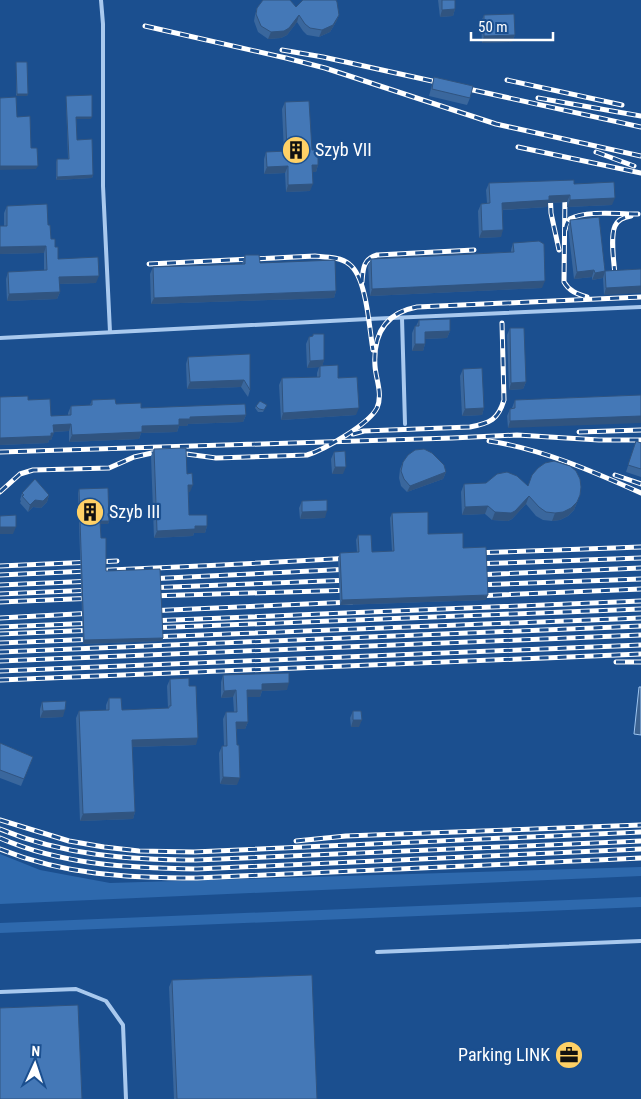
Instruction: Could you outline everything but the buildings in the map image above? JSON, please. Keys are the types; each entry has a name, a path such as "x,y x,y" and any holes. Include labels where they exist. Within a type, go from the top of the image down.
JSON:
{"lane":[{"path":"101,0 103,24 103,186 110,332"},
{"path":"0,338 641,307"},
{"path":"402,318 405,424"},
{"path":"377,952 641,941"},
{"path":"0,992 76,989 106,1001 123,1026 126,1099"}],"shaded area":[{"path":"639,687 641,687 641,735 634,734"},
{"path":"0,854 40,870 110,883 641,867 641,876 0,904"},
{"path":"641,897 641,907 0,933 0,923"}],"railway":[{"path":"145,26 325,68 496,124 641,156"},
{"path":"282,50 323,57 641,127"},
{"path":"507,80 622,105"},
{"path":"538,98 641,116"},
{"path":"518,147 641,173"},
{"path":"596,152 634,166"},
{"path":"550,190 551,213 559,250"},
{"path":"565,191 564,282 574,292 587,297"},
{"path":"565,230 570,219 585,214 638,214"},
{"path":"615,275 614,231 616,224 620,220 631,216"},
{"path":"362,282 363,269 366,262 377,255 474,250"},
{"path":"149,264 315,256 342,260 349,264 360,280 366,304 373,350"},
{"path":"0,492 20,474 33,470 109,468 134,457 152,453 179,453 216,458 307,455 315,452 356,429 377,408 379,403 379,387 375,366 376,344 383,327 389,320 406,310 417,307 641,297"},
{"path":"353,434 364,431 470,427 492,420 499,412 504,400 502,323"},
{"path":"579,432 641,430"},
{"path":"0,452 517,435 599,440 641,440"},
{"path":"489,441 547,455 641,493"},
{"path":"615,475 641,484"},
{"path":"472,553 641,547"},
{"path":"0,575 352,558"},
{"path":"472,564 641,558"},
{"path":"0,566 117,561"},
{"path":"474,575 641,568"},
{"path":"147,579 352,569"},
{"path":"474,585 641,579"},
{"path":"146,588 351,580"},
{"path":"0,585 95,581"},
{"path":"475,596 641,589"},
{"path":"0,594 94,590"},
{"path":"149,596 354,590"},
{"path":"0,602 96,598"},
{"path":"149,621 641,601"},
{"path":"147,611 352,602"},
{"path":"149,628 641,609"},
{"path":"0,618 95,613"},
{"path":"150,637 641,618"},
{"path":"0,627 96,623"},
{"path":"0,652 641,626"},
{"path":"0,634 96,630"},
{"path":"0,661 641,635"},
{"path":"0,643 97,639"},
{"path":"0,671 641,645"},
{"path":"0,680 641,654"},
{"path":"616,662 641,662"},
{"path":"0,820 69,841 139,851 194,852 641,832"},
{"path":"296,841 346,836 641,825"},
{"path":"0,829 24,838 72,850 121,857 171,860 641,841"},
{"path":"0,838 48,854 97,863 147,868 197,869 641,849"},
{"path":"0,849 24,858 73,870 121,876 171,878 641,858"}],"place":[{"name":"Szyb VII","path":"296,150"},
{"name":"Szyb III","path":"90,512"},
{"name":"Parking LINK","path":"569,1055"}]}
